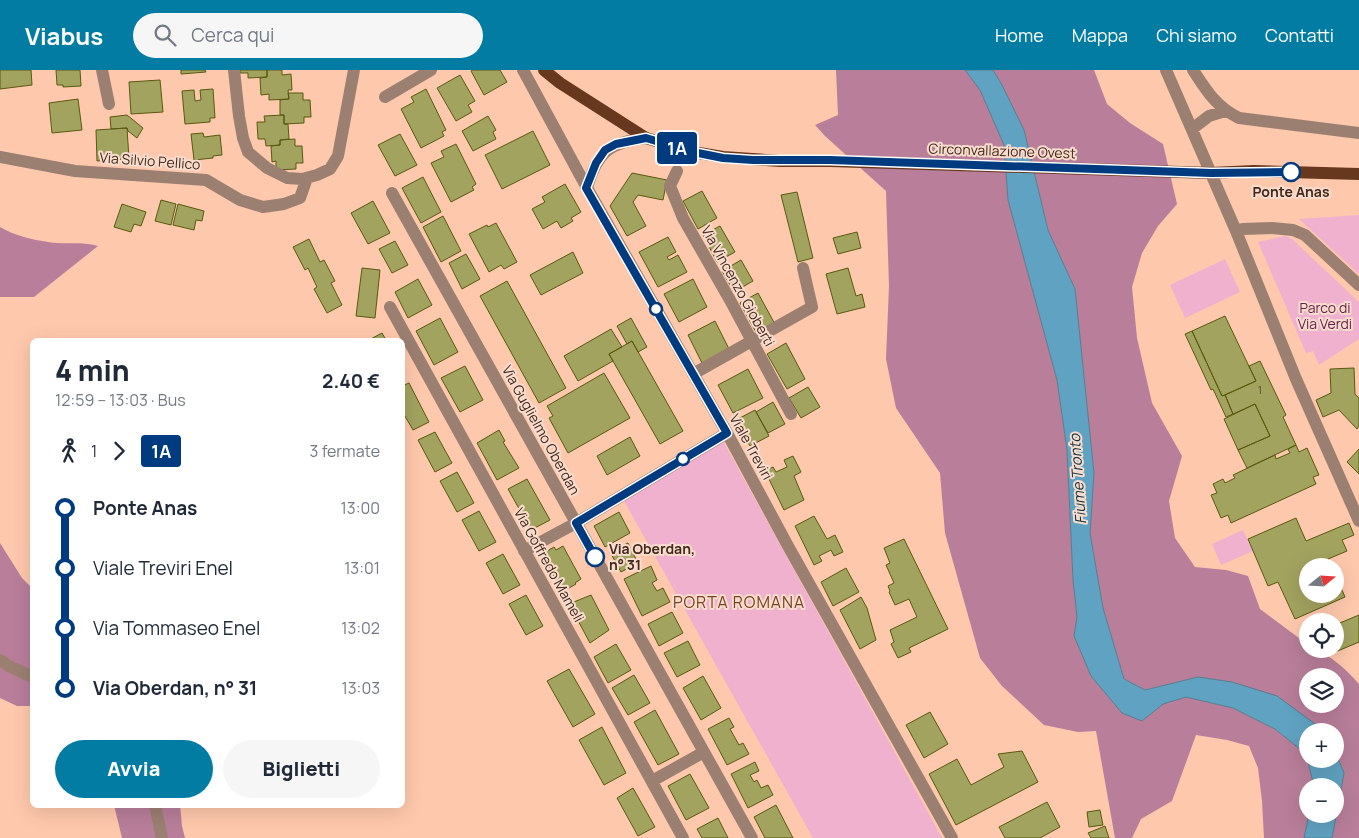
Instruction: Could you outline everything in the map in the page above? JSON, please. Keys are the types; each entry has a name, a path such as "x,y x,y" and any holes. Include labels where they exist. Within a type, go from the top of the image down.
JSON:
{"main road":[{"name":"Circonvallazione Ovest","path":"544,70 560,83 646,138 693,152 723,158 1211,173 1359,174"}],"street":[{"path":"102,70 109,104"},
{"path":"234,70 239,116 248,152 267,168 287,178 307,178 330,169 338,156 354,70"},
{"path":"385,97 431,70"},
{"name":"Viale Treviri","path":"523,70 586,188 727,433 788,546 952,838"},
{"path":"1166,70 1236,231 1296,379 1359,521"},
{"path":"1193,70 1207,92 1225,111 1239,118 1359,133"},
{"path":"1192,129 1209,116 1225,111"},
{"name":"Circonvallazione Ovest","path":"586,188 593,169 605,150 616,144 646,138"},
{"name":"Via Silvio Pellico","path":"0,157 75,171 206,180 240,200 263,207 284,204 300,198 307,178"},
{"name":"Via Vincenzo Gioberti","path":"677,171 670,186 683,218 791,414"},
{"name":"Via Guglielmo Oberdan","path":"392,193 752,838"},
{"path":"1236,231 1272,228 1293,230 1305,235 1359,285"},
{"path":"693,374 812,307 803,268"},
{"name":"Via Goffredo Mameli","path":"390,307 683,838"},
{"path":"524,551 576,523 727,433"},
{"path":"0,660 30,676"},
{"path":"652,781 704,752"},
{"path":"156,808 162,838"}],"green space":[{"path":"1359,215 1359,274 1299,219"},
{"name":"Parco di Via Verdi","path":"1285,236 1292,239 1359,302 1359,339 1319,365 1313,351 1306,353 1258,242"},
{"path":"1225,259 1240,292 1185,318 1170,285"},
{"path":"723,441 942,838 813,838 624,501"},
{"path":"1243,530 1253,551 1221,565 1212,544"}],"shaded area":[{"path":"836,70 965,70 980,90 1004,145 1008,200 1057,380 1067,450 1073,580 1077,617 1074,636 1091,676 1122,713 1142,721 1163,704 1186,697 1233,708 1275,729 1299,748 1299,768 1310,768 1312,778 1299,778 1299,823 1307,823 1304,838 1264,838 1258,768 1249,746 1196,735 1172,801 1141,819 1132,838 1115,838 1096,731 1078,732 1044,725 1002,686 980,658 945,533 940,473 896,408 886,359 889,286 886,191 815,125 838,115"},
{"path":"993,70 1094,70 1107,104 1130,123 1163,144 1177,204 1158,226 1142,253 1132,287 1137,338 1152,403 1182,456 1169,501 1175,538 1195,567 1226,570 1248,576 1260,609 1299,638 1299,658 1330,658 1343,668 1299,668 1299,713 1344,713 1344,669 1359,684 1359,838 1332,838 1335,823 1344,823 1344,773 1342,768 1344,768 1344,723 1304,723 1198,677 1145,690 1124,679 1103,608 1090,533 1094,473 1075,289 1048,230 1024,130"},
{"path":"0,227 17,235 36,240 98,246 34,297 0,297"},
{"path":"0,543 22,578 30,586 30,706 17,706 0,698"},
{"path":"115,808 180,808 185,838 122,838"}],"water":[{"name":"Fiume Tronto","path":"965,70 993,70 1002,85 1024,130 1048,230 1075,289 1094,473 1090,533 1103,608 1124,679 1145,690 1198,677 1232,682 1277,696 1314,723 1299,723 1299,748 1275,729 1233,708 1186,697 1163,704 1142,721 1122,713 1091,676 1074,636 1077,617 1073,580 1067,450 1057,380 1008,200 1004,145 980,90"},
{"path":"1310,768 1342,768 1344,773 1343,778 1312,778"},
{"path":"1307,823 1335,823 1332,838 1304,838"}],"building":[{"path":"0,70 31,70 32,85 0,89"},
{"path":"56,70 80,70 81,86 63,87 63,85 57,85"},
{"path":"181,70 205,70 206,72 181,74"},
{"path":"240,70 267,70 267,77 248,78 248,73 240,73"},
{"path":"267,70 282,70 282,75 291,74 292,90 288,90 289,99 269,100 269,94 261,95 260,78 267,77"},
{"path":"500,70 507,82 484,95 471,71"},
{"path":"460,75 475,101 468,105 472,112 456,121 437,88"},
{"path":"160,80 163,112 131,114 129,82"},
{"path":"213,89 215,118 210,118 210,122 185,124 182,91 194,90 195,101 201,100 200,90"},
{"path":"426,89 446,130 442,132 444,136 421,148 401,109 414,102 411,97"},
{"path":"288,93 303,93 303,100 310,100 311,117 304,117 304,123 284,124 284,115 280,115 280,100 289,99"},
{"path":"78,99 82,130 52,133 49,103"},
{"path":"127,115 143,128 137,138 127,128 111,129 110,117"},
{"path":"284,115 284,124 288,124 289,139 280,140 280,145 266,146 265,139 258,139 257,122 265,122 264,116"},
{"path":"488,116 496,130 493,132 496,139 473,151 462,131"},
{"path":"127,128 129,159 97,161 96,130"},
{"path":"533,131 550,165 502,189 485,155"},
{"path":"203,133 204,137 220,135 222,155 194,160 191,134"},
{"path":"400,134 417,165 395,176 378,145"},
{"path":"295,139 295,146 302,146 303,163 296,163 296,169 276,170 276,161 272,162 271,146 280,145 280,140"},
{"path":"456,144 476,184 472,187 474,190 451,202 431,163 444,157 441,151"},
{"path":"632,173 667,180 663,200 638,195 633,202 646,226 627,236 610,206"},
{"path":"423,177 441,212 421,223 402,188"},
{"path":"565,184 581,212 571,218 573,221 561,228 557,221 543,229 532,209 545,202 542,197"},
{"path":"702,191 717,218 698,229 683,201"},
{"path":"797,192 813,258 798,262 781,195"},
{"path":"161,200 176,204 171,225 155,221"},
{"path":"373,201 390,233 368,244 351,213"},
{"path":"122,204 146,212 141,226 134,224 131,232 114,227"},
{"path":"178,204 204,211 202,221 196,220 194,230 173,225"},
{"path":"443,216 461,251 441,262 423,227"},
{"path":"496,223 517,262 504,269 501,265 489,272 469,234 487,225 488,227"},
{"path":"720,226 735,252 717,262 703,235"},
{"path":"857,232 861,248 838,254 833,238"},
{"path":"668,237 676,252 667,257 669,260 678,255 687,272 658,287 639,252"},
{"path":"309,239 320,262 324,260 335,281 331,283 342,305 327,313 314,289 317,287 308,268 305,270 293,247"},
{"path":"395,241 408,265 392,273 379,249"},
{"path":"573,252 583,273 541,295 530,275"},
{"path":"466,254 480,279 462,289 449,263"},
{"path":"741,260 753,281 734,292 722,271"},
{"path":"362,268 380,270 375,318 356,316"},
{"path":"848,268 856,296 862,294 865,307 837,314 826,274"},
{"path":"418,279 432,305 408,318 395,292"},
{"path":"693,279 707,307 679,322 664,294"},
{"path":"507,281 566,388 539,403 480,296"},
{"path":"758,293 776,326 758,336 740,303"},
{"path":"1225,316 1256,381 1222,396 1192,331"},
{"path":"440,318 458,352 434,365 416,331"},
{"path":"631,318 647,347 638,352 632,341 627,344 617,326"},
{"path":"715,321 730,351 703,365 688,335"},
{"path":"611,329 622,347 609,354 613,361 578,381 564,356"},
{"path":"1192,331 1222,396 1225,395 1233,414 1226,417 1213,389 1211,390 1185,334"},
{"path":"382,333 385,338 373,338"},
{"path":"632,341 683,431 660,444 609,354"},
{"path":"786,343 805,379 787,389 767,354"},
{"path":"1260,361 1286,415 1283,417 1296,445 1247,468 1238,450 1270,436 1255,404 1233,414 1225,395 1256,381 1249,366"},
{"path":"465,366 483,400 460,412 441,378"},
{"path":"1354,368 1355,394 1359,398 1359,426 1357,429 1339,410 1323,417 1316,400 1331,393 1330,369"},
{"path":"748,369 763,398 733,413 718,385"},
{"path":"604,373 630,418 568,453 549,418 553,416 547,406"},
{"path":"409,383 429,422 413,430 405,416 405,385"},
{"path":"808,387 820,407 801,418 789,398"},
{"path":"773,402 785,424 768,433 756,412"},
{"path":"1255,404 1270,436 1238,450 1224,419"},
{"path":"755,410 769,436 750,446 736,420"},
{"path":"499,430 505,441 503,442 519,468 497,480 477,443"},
{"path":"435,432 452,463 435,472 418,440"},
{"path":"630,437 640,456 607,475 597,456"},
{"path":"1296,445 1299,452 1307,448 1319,475 1313,477 1316,484 1231,523 1228,515 1221,518 1211,495 1217,493 1213,484 1223,479 1225,483 1235,478 1233,475 1275,455 1276,459 1290,453 1288,449"},
{"path":"1359,449 1359,474 1347,462"},
{"path":"793,456 801,472 794,476 804,500 784,510 765,471 773,467 776,472 787,467 784,460"},
{"path":"457,472 474,503 457,512 440,481"},
{"path":"527,479 550,520 531,530 508,489"},
{"path":"479,511 496,542 479,551 462,520"},
{"path":"619,512 630,533 605,547 594,526"},
{"path":"814,516 827,539 835,535 843,552 834,556 831,550 819,556 822,561 814,565 795,526"},
{"path":"1296,518 1306,541 1349,523 1354,535 1342,540 1347,551 1330,558 1299,558 1299,603 1331,603 1309,613 1299,613 1299,617 1295,619 1278,582 1268,586 1248,539"},
{"path":"904,539 948,629 909,648 911,652 898,658 891,644 894,642 890,630 917,617 909,599 895,605 889,592 888,586 894,583 886,565 890,563 884,548"},
{"path":"628,543 638,563 621,572 610,552"},
{"path":"563,546 581,579 562,592 542,554 554,547 556,550"},
{"path":"503,554 520,585 503,594 486,563"},
{"path":"651,566 657,580 652,583 657,591 663,588 670,602 642,616 624,579"},
{"path":"846,568 859,592 833,606 821,582"},
{"path":"526,595 543,626 526,635 509,604"},
{"path":"591,595 609,630 590,643 569,604"},
{"path":"861,597 867,608 876,640 860,649 840,610"},
{"path":"672,612 683,633 659,646 648,624"},
{"path":"1359,615 1359,642 1344,648 1344,621"},
{"path":"688,641 700,665 677,677 664,653"},
{"path":"616,644 631,670 608,683 594,657"},
{"path":"569,669 595,714 573,727 547,681"},
{"path":"634,675 650,703 628,715 612,688"},
{"path":"703,676 721,708 701,720 683,688"},
{"path":"655,710 679,754 658,765 634,722"},
{"path":"930,712 948,744 924,758 906,725"},
{"path":"729,718 734,727 730,729 739,745 743,743 749,754 727,765 708,729"},
{"path":"602,727 626,773 604,785 579,740"},
{"path":"1022,751 1038,782 956,825 929,774 957,759 971,785 1004,767 998,754"},
{"path":"755,762 759,771 750,775 754,782 757,780 761,788 768,785 773,795 748,808 731,774"},
{"path":"690,774 709,808 686,820 668,786"},
{"path":"633,788 655,827 638,836 617,798"},
{"path":"1047,802 1060,827 1040,838 1005,838 999,827"},
{"path":"776,805 793,838 765,838 754,817"},
{"path":"1100,810 1103,825 1089,827 1087,812"},
{"path":"718,818 728,838 702,838 697,829"},
{"path":"1105,826 1109,838 1091,838 1088,833"}],"bus line":[{"name":"1A","path":"595,557 576,523 727,433 586,188 590,174 605,150 616,144 646,138 693,152 723,158 753,160 830,160 1211,173 1291,172"}],"place":[{"name":"Ponte Anas","path":"1291,172"},
{"name":"Via Oberdan, n° 31","path":"595,557"}],"district":[{"name":"PORTA ROMANA","path":"739,602"}]}
